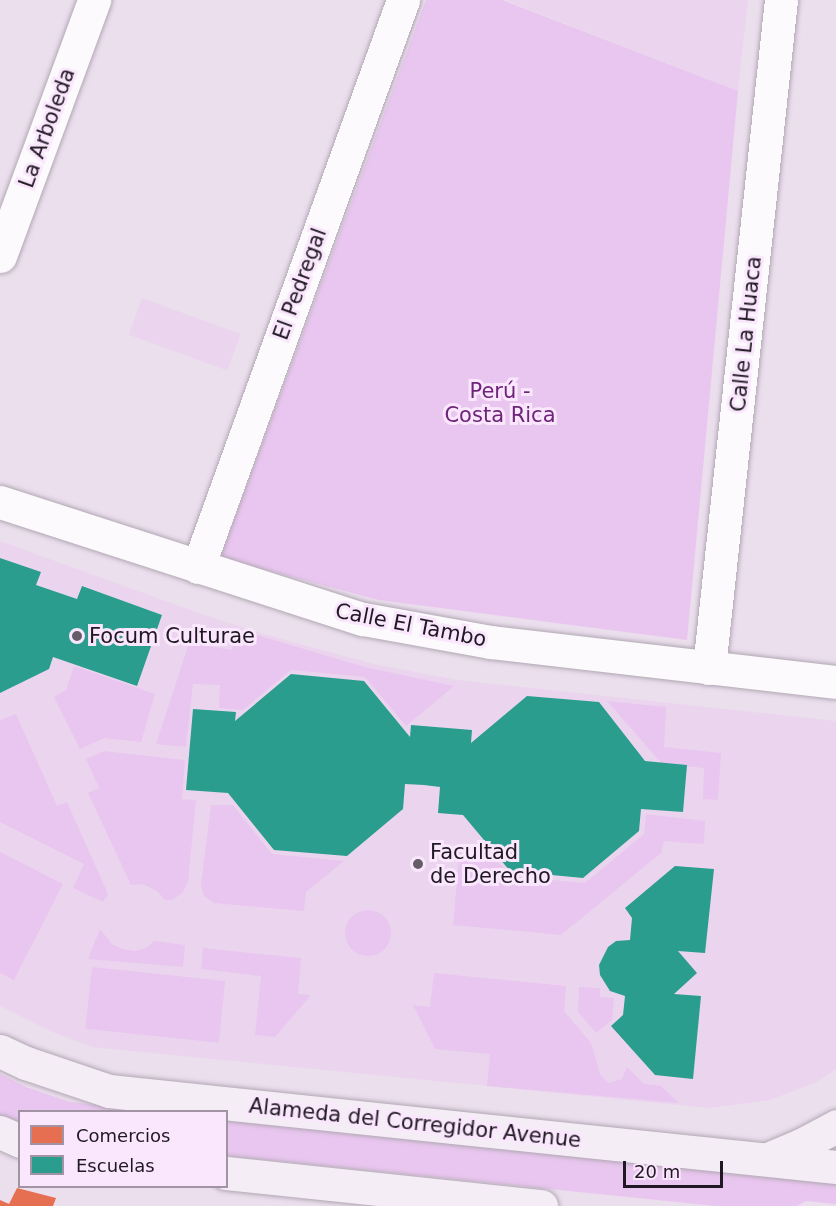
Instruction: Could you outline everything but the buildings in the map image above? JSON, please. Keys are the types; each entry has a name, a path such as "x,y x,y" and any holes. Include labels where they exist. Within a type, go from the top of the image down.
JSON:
{"main road":[{"name":"Alameda del Corregidor Avenue","path":"0,1051 26,1063 109,1091 836,1167"},
{"path":"767,1159 801,1145 836,1126"},
{"path":"0,1132 18,1140"},
{"path":"228,1173 541,1206"}],"street":[{"name":"La Arboleda","path":"0,256 94,0"},
{"name":"El Pedregal","path":"198,567 403,0"},
{"name":"Calle La Huaca","path":"710,668 781,0"},
{"name":"Calle El Tambo","path":"0,502 363,619 491,642 836,682"}],"shaded area":[{"path":"505,0 748,0 738,91"},
{"path":"142,298 241,334 227,371 129,335"},
{"name":"Facultad de Derecho","path":"0,541 196,612 263,634 374,664 457,680 836,721 836,1069 817,1082 770,1100 709,1108 91,1047 50,1031 0,1006"}],"green space":[{"name":"Perú - Costa Rica","path":"426,0 502,0 738,91 687,640 379,600 220,558"},
{"path":"236,629 365,667 454,686 406,726 365,677 291,670 243,710 219,708 220,685 193,684 186,747 156,744 189,643 232,650"},
{"path":"74,666 155,694 141,742 104,738 80,749 54,697 66,690"},
{"path":"607,701 666,707 664,747 721,753 718,800 703,799 704,768 662,764"},
{"path":"16,714 57,806 67,802 108,894 103,902 73,888 84,864 0,822 0,720"},
{"path":"104,751 185,760 182,799 196,800 188,882 183,892 173,900 165,900 157,891 143,884 131,885 88,793 99,788 86,759"},
{"path":"211,805 233,805 272,854 344,861 306,892 304,911 214,903 204,896 201,885"},
{"path":"646,814 705,821 704,844 664,841 661,853 561,935 453,925 460,847 486,848 510,876 585,883 644,834"},
{"path":"0,852 63,884 14,980 0,973"},
{"path":"368,910 384,917 391,933 384,949 368,956 352,949 345,933 352,917"},
{"path":"100,929 112,944 123,949 135,951 146,948 154,941 185,945 183,967 88,959"},
{"path":"203,948 301,958 298,994 311,995 275,1037 255,1035 261,976 201,969"},
{"path":"92,967 225,981 219,1043 86,1029"},
{"path":"434,973 566,986 564,1011 591,1043 600,1074 608,1083 622,1079 627,1067 644,1084 661,1086 679,1103 487,1086 490,1054 435,1049 413,1005 430,1007"},
{"path":"579,987 600,988 600,997 614,998 612,1020 596,1033 578,1012"},
{"path":"0,1074 26,1087 70,1102 147,1110 18,1110 18,1125 0,1116"},
{"path":"228,1119 836,1182 836,1204 806,1201 797,1206 716,1206 228,1156"}],"place":[{"name":"Focum Culturae","path":"77,636"},
{"name":"Facultad de Derecho","path":"418,864"}]}
